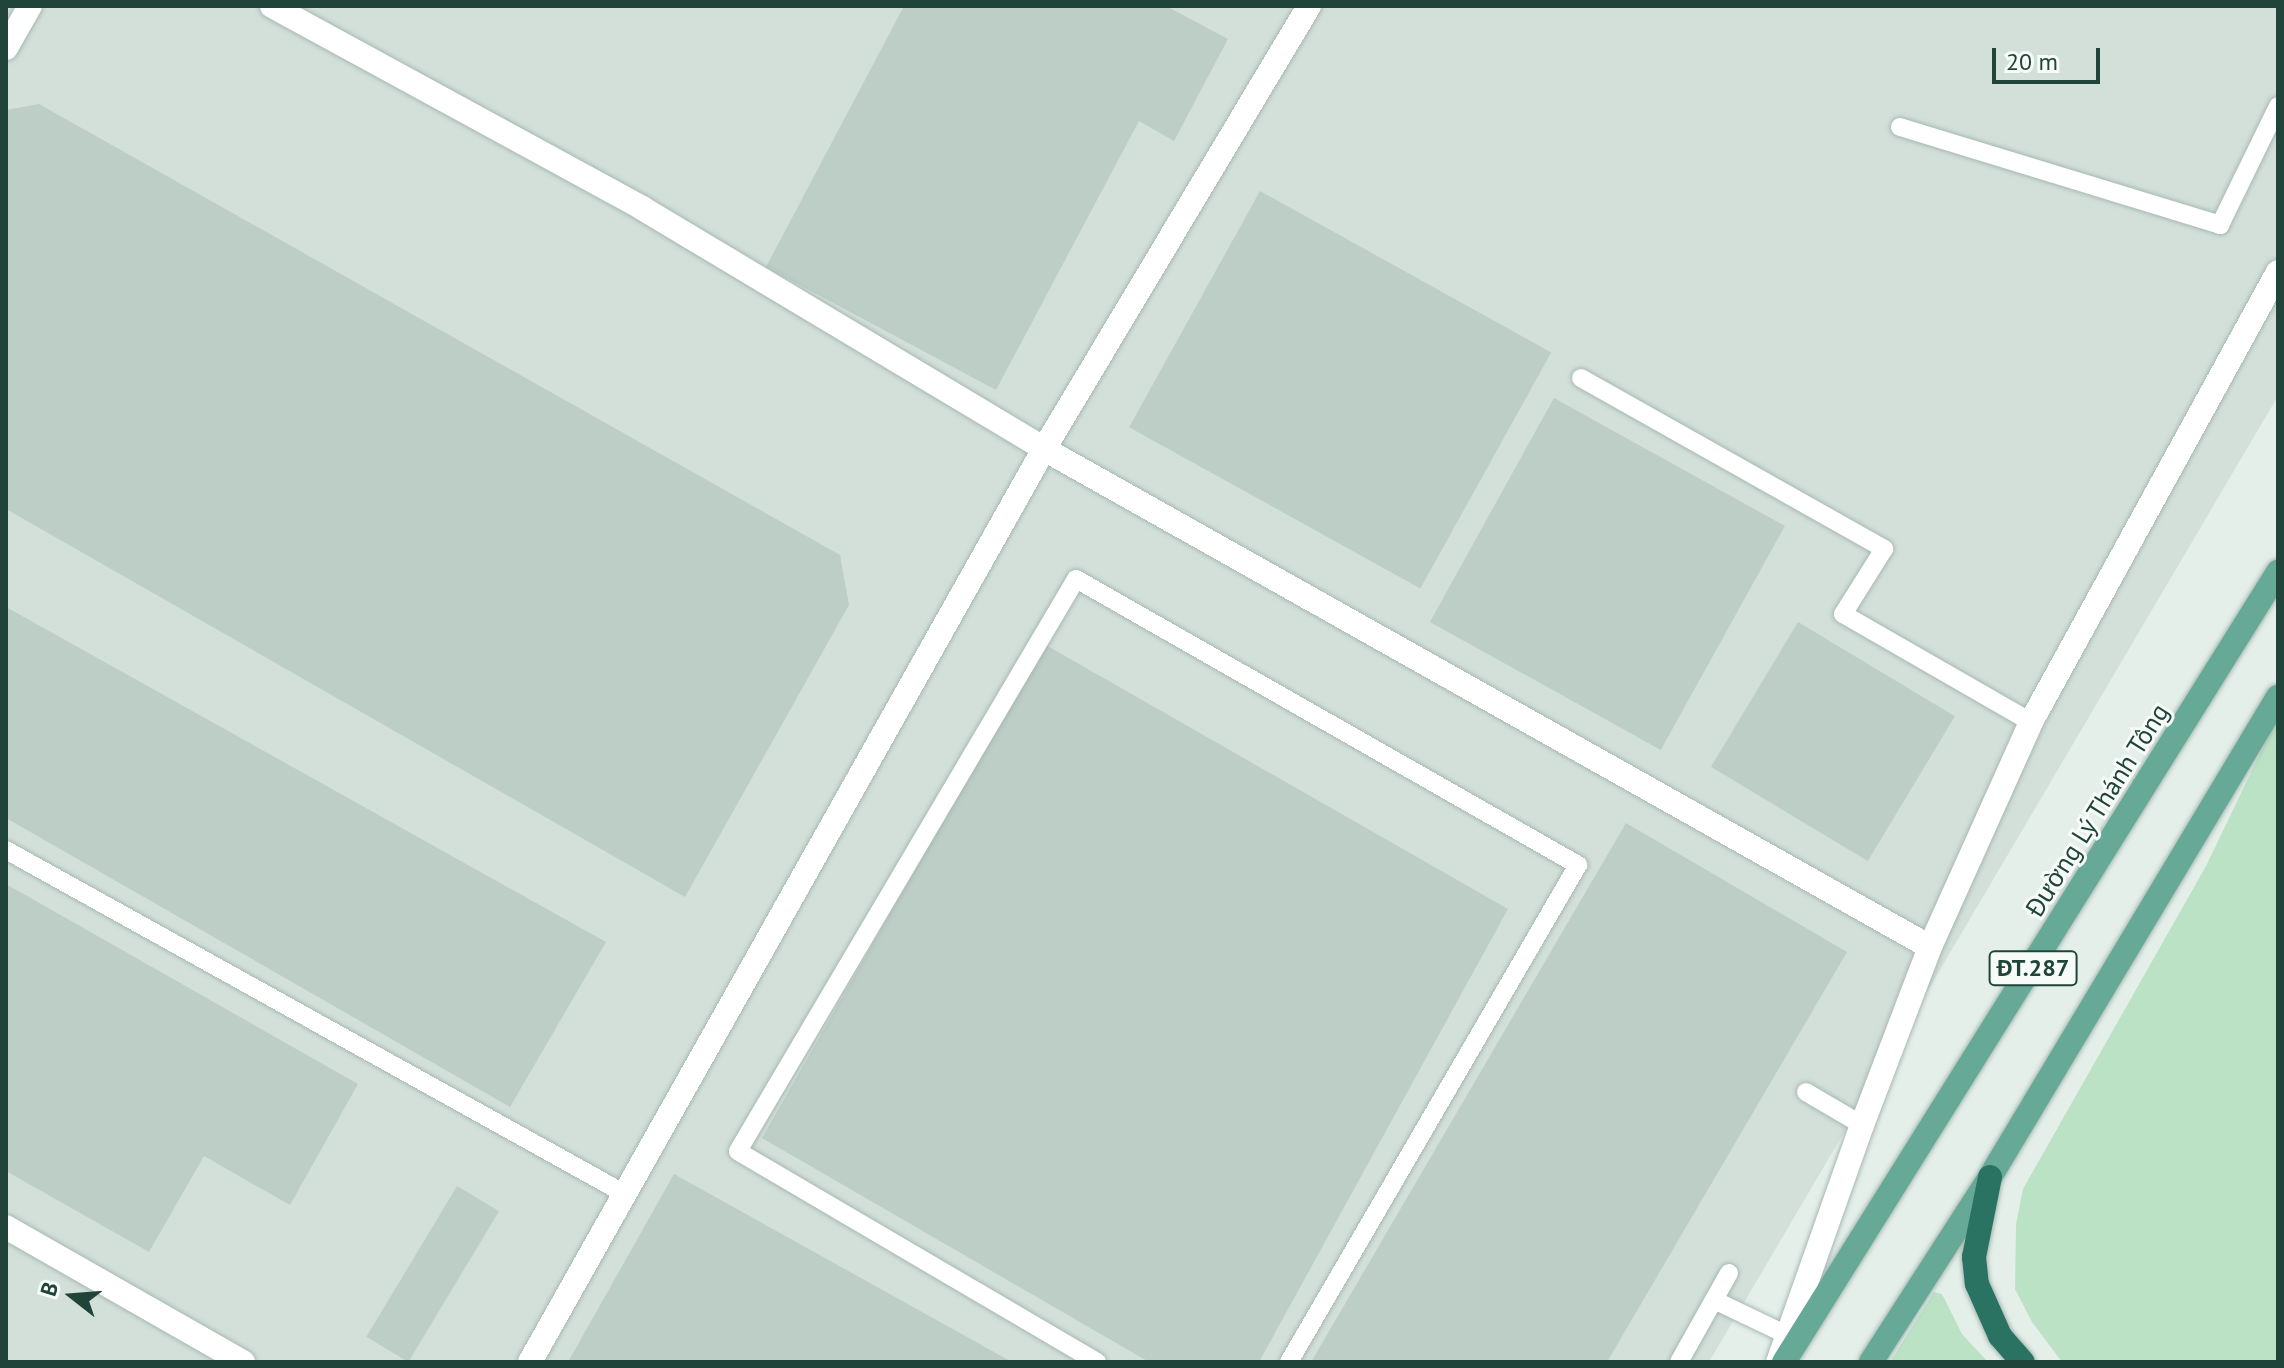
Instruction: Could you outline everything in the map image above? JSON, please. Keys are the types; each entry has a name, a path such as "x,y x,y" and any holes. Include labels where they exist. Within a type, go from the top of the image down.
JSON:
{"highway":[{"path":"1990,1177 1976,1246 1977,1284 2000,1336 2023,1362"}],"main road":[{"name":"Đường Lý Thánh Tông","path":"1784,1362 2278,572"},
{"name":"ĐT.287","path":"1871,1362 1990,1177 2278,697"}],"street":[{"path":"6,48 30,6"},
{"path":"272,6 642,208 1044,449 1930,947"},
{"path":"530,1362 1044,449 1309,6"},
{"path":"1778,1362 1862,1125 1930,947 2031,722 2278,272"},
{"path":"6,1227 243,1362"}],"lane":[{"path":"1900,127 2220,225 2278,106"},
{"path":"1581,378 1884,549 1843,614 2031,722"},
{"path":"1097,1362 738,1151 1076,579 1578,865 1289,1362"},
{"path":"6,850 625,1194"},
{"path":"1806,1092 1862,1125"},
{"path":"1679,1362 1729,1273"},
{"path":"1714,1300 1787,1335"}],"shaded area":[{"path":"6,6 2278,6 2278,396 1709,1362 6,1362"}],"green space":[{"path":"2278,716 2278,1362 2062,1362 2032,1322 2015,1289 2016,1224 2023,1189 2206,866"},
{"path":"1934,1292 1942,1294 1962,1334 1988,1362 1890,1362"}],"building":[{"path":"904,6 1166,6 1228,39 1174,141 1139,121 996,390 766,267"},
{"path":"39,104 840,555 849,605 685,897 6,509 6,110"},
{"path":"1260,191 1551,352 1420,589 1129,427"},
{"path":"1554,398 1785,526 1661,750 1430,622"},
{"path":"6,607 606,942 510,1107 6,818"},
{"path":"1798,622 1955,716 1868,861 1711,767"},
{"path":"1044,644 1508,909 1259,1362 1149,1362 762,1138"},
{"path":"1626,823 1847,952 1607,1362 1311,1362"},
{"path":"6,884 358,1084 290,1205 204,1156 149,1252 6,1171"},
{"path":"674,1174 1012,1362 568,1362"},
{"path":"457,1186 499,1211 408,1362 366,1337"}]}
